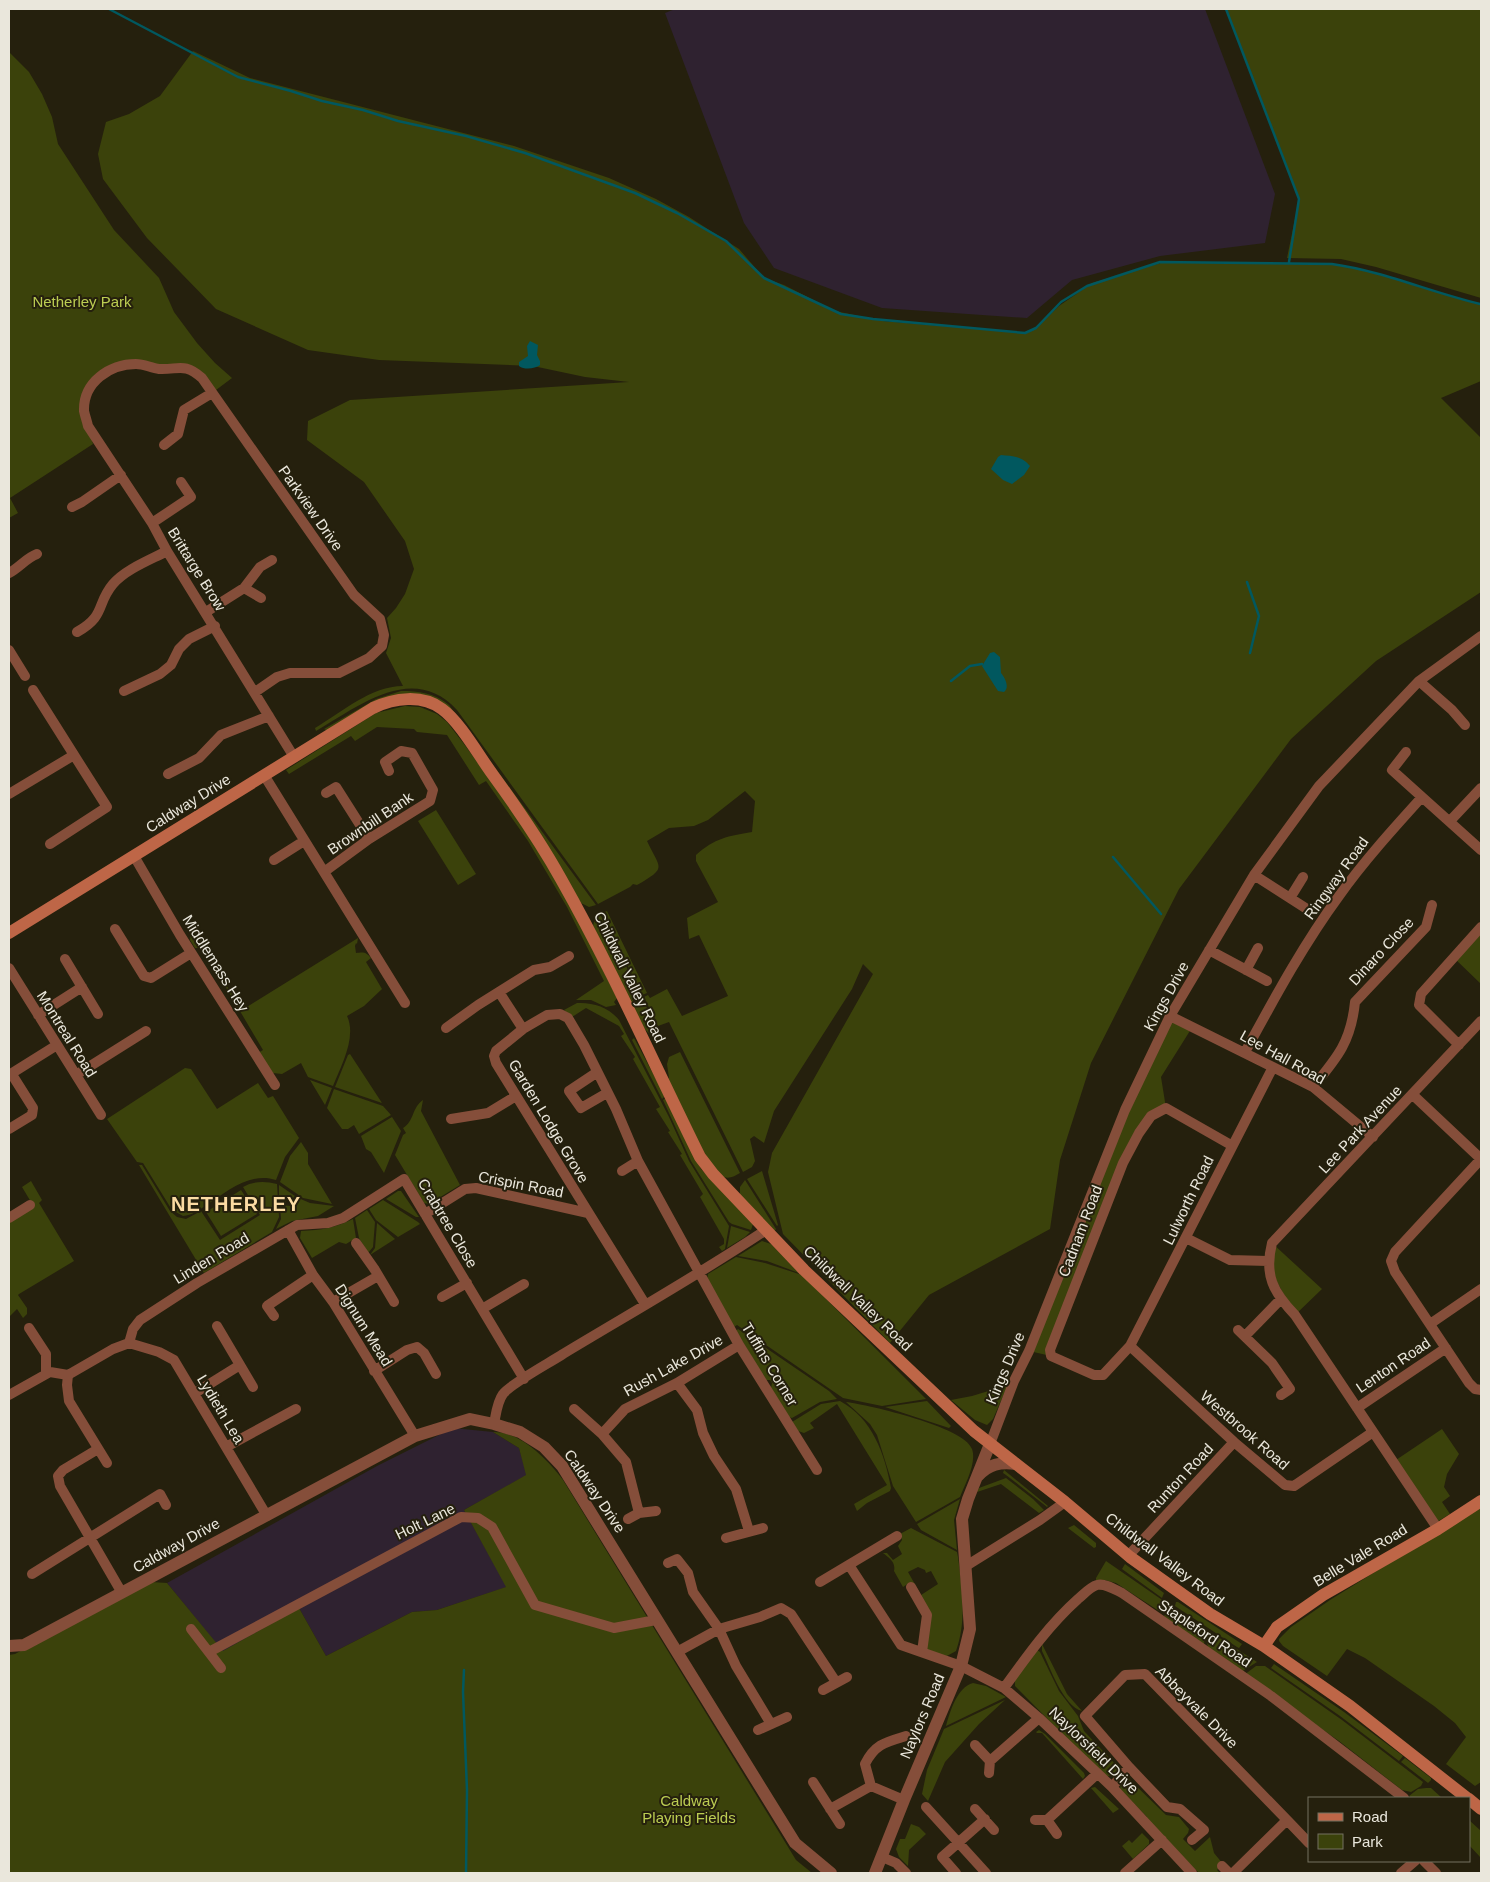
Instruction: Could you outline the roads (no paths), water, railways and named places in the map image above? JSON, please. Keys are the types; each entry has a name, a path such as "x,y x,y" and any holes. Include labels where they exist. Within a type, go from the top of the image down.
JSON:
{"main road":[{"name":"Childwall Valley Road","path":"384,703 406,699 420,700 434,704 453,720 536,837 583,918 700,1157 712,1174 835,1300 990,1444 1065,1502 1128,1556 1210,1614 1264,1646 1350,1706 1465,1797"},
{"name":"Caldway Drive","path":"9,933 384,703"},
{"name":"Belle Vale Road","path":"1264,1646 1278,1627 1323,1595 1438,1529 1481,1501"},
{"name":"Childwall Valley Road","path":"1470,1801 1481,1809"}],"street":[{"name":"Parkview Drive","path":"87,395 99,378 109,369 124,365 138,364 168,369 181,367 193,370 202,378 354,595 380,619 384,635 382,646 369,658 340,673 290,673 277,677 255,692"},
{"path":"164,445 178,434 184,410 212,393"},
{"name":"Brittarge Brow","path":"87,395 84,411 88,426 152,522 167,551 294,757"},
{"path":"72,507 121,475"},
{"path":"152,522 191,497 181,482"},
{"path":"77,632 89,626 98,615 105,597 114,583 129,572 167,551"},
{"path":"9,573 16,570 29,556 37,554"},
{"path":"206,612 244,588 260,567 272,560"},
{"path":"244,588 261,598"},
{"path":"124,691 160,674 171,665 179,649 189,639 215,626"},
{"name":"Kings Drive","path":"990,1444 1014,1381 1029,1352 1124,1110 1170,1016 1254,875 1320,786 1419,681 1481,636"},
{"path":"9,650 25,676"},
{"path":"1419,681 1452,710 1464,725"},
{"path":"33,690 107,807 50,844"},
{"path":"168,774 199,758 221,735 269,716"},
{"name":"Brownbill Bank","path":"324,872 430,800 433,790 412,753 401,752 385,762 390,771"},
{"path":"1406,752 1392,770 1481,850"},
{"path":"9,794 74,755"},
{"name":"Brownbill Bank","path":"264,775 405,1002"},
{"path":"326,793 336,787 370,839"},
{"path":"1450,822 1481,788"},
{"name":"Ringway Road","path":"1245,1052 1280,988 1338,897 1381,843 1422,797"},
{"path":"274,860 304,841"},
{"name":"Middlemass Hey","path":"134,856 191,953 275,1085"},
{"path":"1254,875 1307,909"},
{"path":"1290,898 1303,877"},
{"name":"Dinaro Close","path":"1313,1087 1339,1055 1346,1041 1355,1002 1426,927 1432,905"},
{"path":"1459,1045 1419,1005 1421,994 1481,927"},
{"path":"114,929 144,976 152,978 191,953"},
{"path":"1246,970 1258,948"},
{"path":"1209,950 1267,981"},
{"path":"446,1028 534,970 550,967 568,956"},
{"path":"65,959 98,1014"},
{"name":"Montreal Road","path":"9,968 100,1115"},
{"path":"38,1015 82,987"},
{"path":"499,992 523,1029"},
{"name":"Garden Lodge Grove","path":"645,1304 496,1063 494,1056 503,1044 523,1029 547,1015 560,1014 568,1018 584,1045 638,1161 700,1272"},
{"name":"Lee Hall Road","path":"1170,1016 1313,1087 1373,1137"},
{"path":"1353,1017 1364,1018"},
{"name":"Lee Park Avenue","path":"1268,1261 1272,1243 1481,1021"},
{"path":"76,1075 146,1031"},
{"path":"9,1129 32,1115 32,1108 10,1074 57,1045"},
{"name":"Lulworth Road","path":"1130,1346 1186,1238 1231,1145 1273,1067"},
{"path":"596,1072 570,1091 581,1108 607,1093"},
{"path":"1413,1095 1481,1159 1395,1252 1391,1264 1469,1383 1475,1389 1481,1390"},
{"path":"451,1119 488,1113 516,1096"},
{"name":"Cadnam Road","path":"1130,1346 1103,1375 1094,1375 1050,1356 1050,1350 1123,1163 1139,1133 1151,1116 1166,1108 1231,1145"},
{"path":"622,1171 638,1161"},
{"name":"Crabtree Close","path":"404,1179 524,1379"},
{"name":"Linden Road","path":"129,1343 133,1329 140,1320 197,1283 297,1225 328,1223 343,1218 404,1179"},
{"name":"Crispin Road","path":"425,1214 465,1189 476,1188 588,1213"},
{"path":"9,1218 30,1205"},
{"name":"Dignum Mead","path":"288,1230 313,1275 333,1302 415,1436"},
{"path":"494,1424 503,1394 524,1379 766,1230"},
{"path":"1186,1238 1230,1260 1268,1261 1273,1284 1280,1300 1295,1315 1438,1529"},
{"path":"356,1243 394,1302"},
{"name":"Tuffins Corner","path":"700,1272 739,1345 817,1470"},
{"path":"274,1316 267,1306 313,1275"},
{"path":"333,1302 378,1276"},
{"name":"Crabtree Close","path":"442,1297 467,1283"},
{"path":"482,1309 524,1284"},
{"path":"1430,1324 1481,1289"},
{"path":"1280,1300 1241,1333 1272,1363 1290,1389 1281,1395"},
{"path":"217,1326 253,1387"},
{"path":"30,1328 46,1354 46,1374"},
{"path":"9,1395 46,1374 53,1372 68,1375 113,1348 129,1343"},
{"name":"Lydieth Lea","path":"129,1343 159,1352 174,1360 267,1516"},
{"name":"Rush Lake Drive","path":"602,1434 625,1409 677,1383 739,1345"},
{"name":"Westbrook Road","path":"1130,1346 1234,1442 1285,1485 1294,1486 1373,1432"},
{"path":"374,1371 407,1350 417,1347 424,1353 436,1374"},
{"name":"Lenton Road","path":"1357,1408 1446,1348"},
{"path":"195,1393 240,1365"},
{"path":"68,1375 69,1401 107,1463"},
{"path":"677,1383 697,1410 703,1432 714,1456 736,1489 749,1531"},
{"path":"226,1447 296,1409"},
{"path":"574,1409 602,1434 626,1462 639,1513"},
{"name":"Caldway Drive","path":"9,1646 24,1645 415,1436 470,1419 494,1424 520,1432 544,1447 562,1466 795,1843 831,1873"},
{"name":"Runton Road","path":"1128,1556 1234,1442"},
{"name":"Naylors Road","path":"875,1873 961,1666 970,1629 962,1520 963,1510 990,1444"},
{"path":"98,1449 63,1470 58,1476 60,1486 122,1593"},
{"path":"977,1477 992,1465 1016,1464"},
{"path":"32,1574 160,1494 166,1505"},
{"path":"966,1566 1040,1520 1065,1502"},
{"path":"628,1519 639,1513 656,1511"},
{"name":"Holt Lane","path":"209,1652 462,1517 478,1518 492,1527 535,1605 614,1628 656,1620"},
{"path":"726,1538 763,1528"},
{"path":"820,1582 897,1536"},
{"path":"668,1564 677,1559 688,1573 693,1592 719,1629 736,1666 771,1724"},
{"name":"Naylorsfield Drive","path":"849,1565 901,1645 961,1666 1004,1688 1039,1718 1096,1774 1112,1787 1192,1873"},
{"name":"Stapleford Road","path":"1004,1688 1036,1642 1061,1614 1092,1588 1099,1584 1109,1586 1122,1593 1271,1696 1403,1797"},
{"path":"911,1587 927,1615 922,1652"},
{"path":"677,1652 719,1629 760,1617 781,1608 790,1614 836,1682"},
{"path":"191,1629 221,1668"},
{"name":"Abbeyvale Drive","path":"1192,1840 1204,1830 1180,1809 1167,1807 1085,1716 1125,1675 1145,1674 1308,1842"},
{"path":"823,1690 847,1677"},
{"path":"758,1730 787,1717"},
{"path":"989,1773 990,1761 1039,1718"},
{"path":"871,1786 865,1764 870,1753 882,1743 906,1736"},
{"path":"975,1745 990,1761"},
{"path":"1112,1787 1129,1767"},
{"path":"1035,1820 1047,1820 1096,1774"},
{"path":"813,1782 840,1824"},
{"path":"871,1786 904,1800"},
{"path":"830,1809 871,1786"},
{"path":"926,1807 986,1873"},
{"path":"974,1809 994,1830"},
{"path":"956,1873 942,1857 985,1819"},
{"path":"1047,1820 1057,1834"},
{"path":"1228,1871 1287,1820"},
{"path":"1125,1873 1162,1840"},
{"path":"882,1857 896,1864 906,1873"},
{"path":"1401,1873 1413,1862"},
{"path":"1425,1862 1436,1873"}],"water":[{"path":"530,341 538,345 537,355 540,365 524,368 519,366 519,362 528,356 527,346"},
{"path":"1001,455 1020,458 1030,466 1024,475 1012,484 1003,480 991,469"},
{"path":"994,652 1000,657 1001,673 1007,685 1004,692 998,691 982,666 990,653"}],"waterway":[{"path":"109,9 238,77 322,101 466,136 525,153 635,193 677,213 726,241 764,278 841,314 873,319 1025,333 1036,328 1061,302 1087,286 1160,262 1332,264 1351,267 1480,304"},
{"path":"1226,9 1299,199 1289,262"},
{"path":"1247,582 1259,616 1250,653"},
{"path":"951,681 970,666 982,664"},
{"path":"1113,857 1161,914"},
{"path":"464,1670 463,1692 467,1790 466,1873"}],"district":[{"name":"NETHERLEY","path":"236,1204"}],"park label":[{"name":"Netherley Park","path":"82,301"},
{"name":"Caldway Playing Fields","path":"689,1808"}]}
